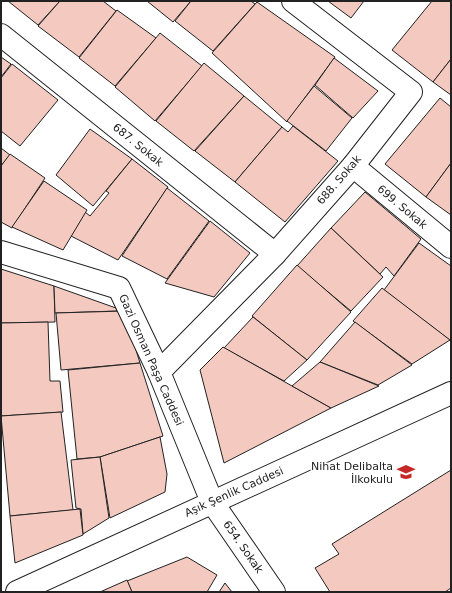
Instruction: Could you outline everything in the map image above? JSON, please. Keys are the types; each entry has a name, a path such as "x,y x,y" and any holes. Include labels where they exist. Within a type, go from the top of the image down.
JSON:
{"street":[{"name":"688. Sokak","path":"159,372 275,254 353,166 411,92 293,1"},
{"name":"687. Sokak","path":"1,35 275,254"},
{"name":"699. Sokak","path":"353,166 451,247"},
{"name":"Gazi Osman Paşa Caddesi","path":"1,252 119,288 159,372 212,502"},
{"name":"Aşık Şenlik Caddesi","path":"17,592 451,394"},
{"name":"654. Sokak","path":"212,502 274,592"}],"building":[{"path":"8,1 60,1 38,25"},
{"path":"60,1 103,1 116,11 79,57 38,26"},
{"path":"147,1 191,1 173,22"},
{"path":"191,1 251,1 255,4 213,51 175,21"},
{"path":"328,1 364,1 351,18"},
{"path":"432,1 451,1 451,59 433,82 392,50"},
{"path":"257,2 335,57 287,122 212,53"},
{"path":"117,10 156,38 115,86 79,58"},
{"path":"160,33 202,66 155,121 115,87"},
{"path":"1,57 11,64 1,77"},
{"path":"334,58 378,91 353,118 315,85"},
{"path":"451,59 451,95 433,82"},
{"path":"204,63 244,96 194,151 156,121"},
{"path":"12,64 58,100 20,146 1,131 1,78"},
{"path":"314,86 352,118 326,151 287,121"},
{"path":"244,96 282,127 235,182 195,151"},
{"path":"440,98 451,107 451,163 426,197 385,164"},
{"path":"293,126 338,161 285,222 235,182 282,127 288,132"},
{"path":"90,129 132,159 93,206 56,175"},
{"path":"1,148 10,155 1,166"},
{"path":"10,154 45,178 12,228 1,222 1,166"},
{"path":"132,159 168,187 118,260 71,236 85,212 90,216 109,193 106,191"},
{"path":"451,163 451,215 426,197"},
{"path":"44,181 87,210 63,250 12,227"},
{"path":"167,188 209,221 167,279 122,256"},
{"path":"365,192 421,239 394,276 386,267 380,274 331,228"},
{"path":"210,221 250,253 214,297 165,283"},
{"path":"331,228 383,277 351,311 297,266"},
{"path":"419,243 451,266 451,341 384,290"},
{"path":"297,265 351,312 307,360 252,316"},
{"path":"1,269 54,286 55,322 1,323"},
{"path":"54,286 116,308 117,311 55,313"},
{"path":"382,288 450,340 412,364 353,321"},
{"path":"124,311 140,363 61,370 56,313"},
{"path":"253,317 307,360 284,381 224,348"},
{"path":"48,322 50,381 60,381 63,412 1,416 1,323"},
{"path":"355,322 412,365 378,385 320,362"},
{"path":"223,347 331,408 224,463 200,370"},
{"path":"320,362 379,386 331,408 292,386"},
{"path":"140,363 163,436 100,457 77,459 68,370"},
{"path":"61,412 73,510 10,516 1,416"},
{"path":"160,437 167,474 165,492 110,518 100,457"},
{"path":"100,457 109,518 83,534 81,509 76,508 71,460"},
{"path":"451,470 451,588 445,592 330,592 315,568 339,554 332,544"},
{"path":"80,509 83,535 15,563 10,516"},
{"path":"187,557 217,575 207,592 132,592 127,581"},
{"path":"127,580 132,592 100,592"},
{"path":"225,583 232,592 219,592"}],"place":[{"name":"Nihat Delibalta İlkokulu","path":"406,472"}]}
